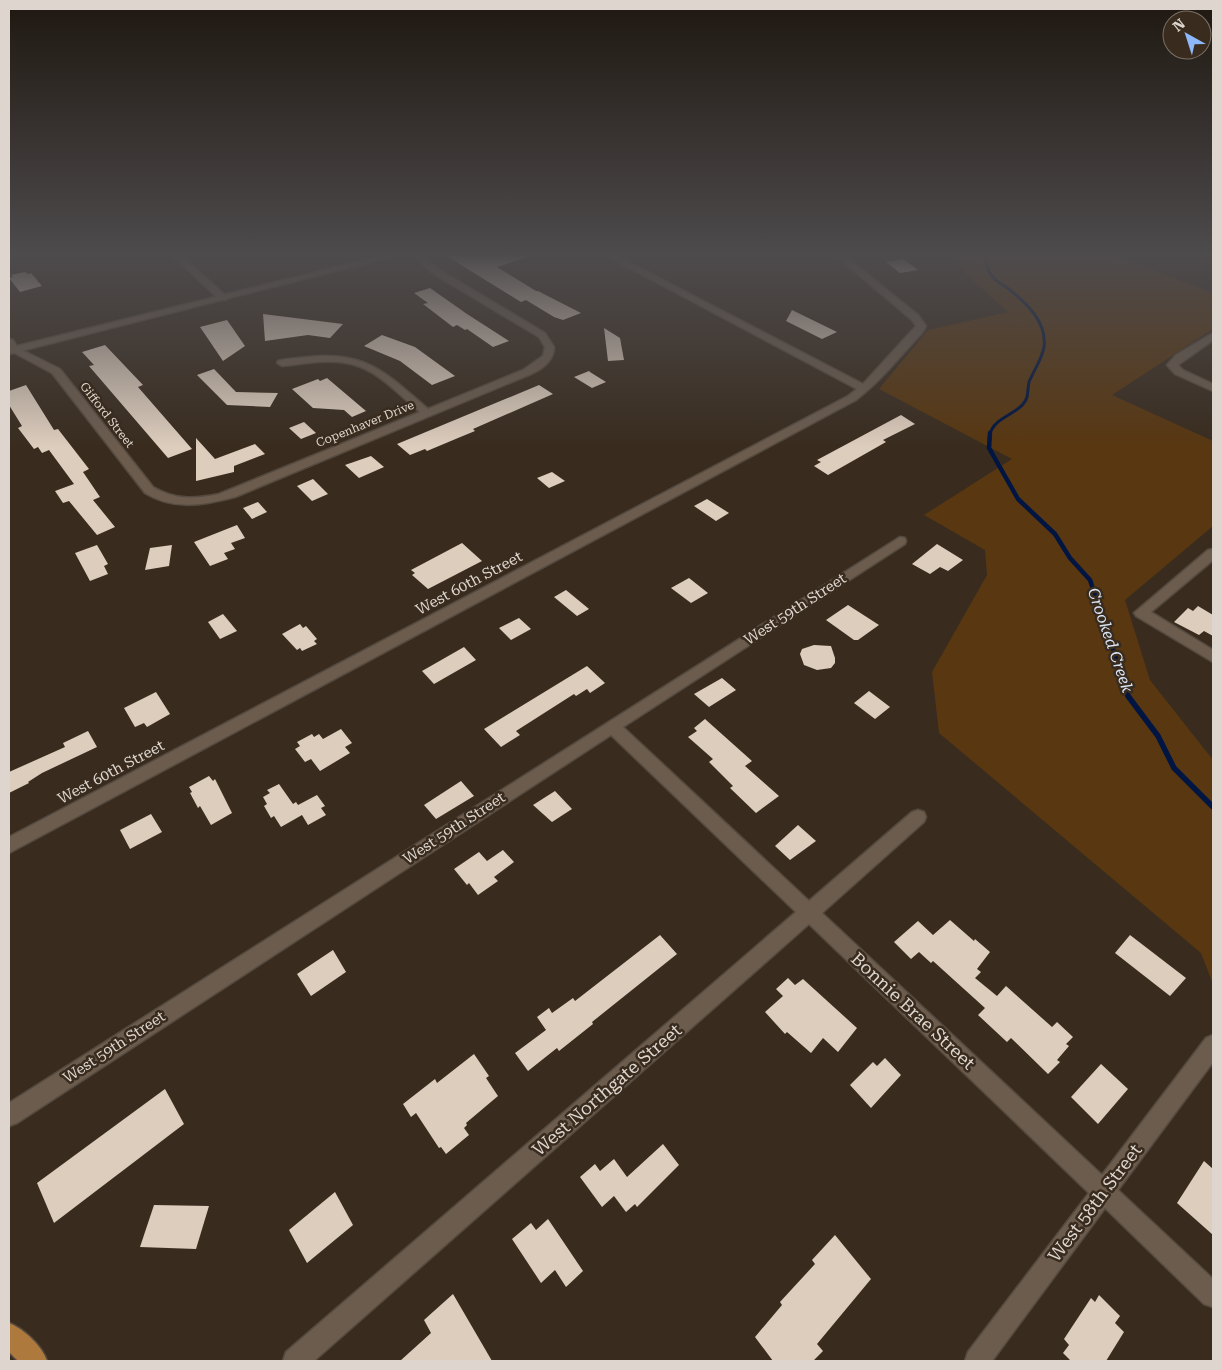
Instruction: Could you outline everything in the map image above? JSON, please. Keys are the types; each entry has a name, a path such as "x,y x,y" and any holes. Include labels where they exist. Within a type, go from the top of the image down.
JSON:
{"main road":[{"path":"9,1335 35,1361"}],"street":[{"path":"11,348 134,319"},
{"name":"Copenhaver Drive","path":"183,502 201,501 231,494 536,368 549,354 548,344 542,336 514,319"},
{"path":"731,319 865,389"},
{"name":"West 60th Street","path":"9,845 835,407 865,389 878,377 919,331 919,322 915,319"},
{"path":"1213,336 1180,357 1172,365 1179,372 1213,388"},
{"name":"Gifford Street","path":"11,348 56,372 149,490 164,498 183,502"},
{"path":"282,363 332,359 362,364 374,370 427,413"},
{"name":"West 59th Street","path":"9,1115 900,541"},
{"path":"1213,553 1140,613 1213,657"},
{"name":"Bonnie Brae Street","path":"612,726 1213,1295"},
{"name":"West Northgate Street","path":"295,1361 918,817"},
{"name":"West 58th Street","path":"977,1361 1213,1045"}],"shaded area":[{"path":"977,319 1213,319 1213,329 1112,395 1213,441 1213,526 1125,600 1150,680 1213,760 1213,984 1201,953 939,733 932,672 987,575 985,550 924,515 1012,459 879,389 928,330"}],"building":[{"path":"263,319 302,319 343,324 330,338 308,335 265,341"},
{"path":"442,319 475,319 509,341 493,347 467,329 465,330 457,325 453,327"},
{"path":"787,319 810,319 837,332 822,339 786,321"},
{"path":"227,320 245,346 223,361 200,327"},
{"path":"604,328 620,338 624,360 608,361"},
{"path":"382,335 415,347 455,376 432,385 400,361 364,346"},
{"path":"105,345 143,385 138,387 192,449 168,458 89,366 94,365 82,352"},
{"path":"214,369 236,392 278,393 270,407 227,405 197,375"},
{"path":"589,371 606,382 592,388 574,377"},
{"path":"327,378 366,411 352,417 344,410 313,408 292,389 318,379 320,381"},
{"path":"26,385 54,430 58,429 89,469 83,472 100,497 93,500 115,527 97,535 69,501 63,503 55,491 74,484 49,450 42,453 38,447 34,449 18,428 22,426 9,405 9,391"},
{"path":"539,385 553,394 473,429 475,431 427,451 425,449 410,455 397,444"},
{"path":"901,415 915,424 883,440 886,442 828,475 814,466 821,462 817,460"},
{"path":"304,422 316,433 301,439 289,428"},
{"path":"196,438 215,459 255,444 265,454 234,466 234,472 196,481"},
{"path":"371,456 384,467 359,478 345,465"},
{"path":"552,472 565,481 549,488 537,478"},
{"path":"313,479 328,494 312,501 297,486"},
{"path":"707,499 729,513 716,521 694,506"},
{"path":"258,502 267,512 252,519 243,508"},
{"path":"237,525 245,538 231,543 235,549 224,553 228,559 210,566 194,542"},
{"path":"462,543 482,561 428,589 412,575 415,573 411,570"},
{"path":"937,544 963,560 948,571 940,567 930,574 912,564"},
{"path":"97,545 108,564 104,566 108,574 90,581 75,553"},
{"path":"172,545 169,566 145,570 150,548"},
{"path":"689,578 708,593 691,603 671,588"},
{"path":"566,590 589,609 577,616 554,597"},
{"path":"848,605 879,625 858,640 854,640 826,620"},
{"path":"1198,606 1213,615 1213,636 1204,631 1199,635 1174,622 1188,608 1193,611"},
{"path":"223,614 237,631 220,639 208,622"},
{"path":"519,618 531,629 511,640 499,628"},
{"path":"300,624 303,628 306,626 317,639 314,641 317,644 302,651 300,648 297,650 282,634"},
{"path":"814,645 831,646 835,663 831,668 817,670 804,665 800,654 802,649"},
{"path":"464,647 476,660 434,684 422,671"},
{"path":"587,666 605,683 590,693 587,689 576,696 574,694 516,731 520,735 501,747 484,729"},
{"path":"722,678 736,690 709,707 694,694"},
{"path":"869,691 890,707 875,719 854,703"},
{"path":"156,692 170,714 147,727 144,723 135,727 124,708"},
{"path":"705,719 752,761 745,766 779,796 756,813 730,788 733,786 709,762 713,759 688,737 697,731 694,728"},
{"path":"341,729 352,743 345,747 350,753 320,771 311,759 305,762 295,749 300,746 297,742 312,734 314,737 319,734 323,739"},
{"path":"88,731 97,747 42,773 29,783 9,793 9,772 65,747 63,743"},
{"path":"209,776 213,781 215,779 232,813 211,825 200,806 198,808 189,787"},
{"path":"461,781 474,796 436,819 424,805"},
{"path":"279,784 293,804 296,802 298,805 317,795 325,806 321,808 326,815 308,825 302,815 281,827 274,816 271,818 264,806 267,804 263,797 270,793 267,790"},
{"path":"555,791 572,809 552,822 533,805"},
{"path":"151,814 162,832 130,849 120,830"},
{"path":"798,825 816,841 790,860 775,846"},
{"path":"503,850 514,862 494,877 498,881 478,895 469,883 467,885 454,869 479,852 487,861"},
{"path":"950,920 990,952 977,969 981,972 975,978 997,996 1006,986 1052,1027 1057,1022 1073,1037 1066,1044 1069,1046 1057,1060 1060,1062 1048,1074 1011,1038 1007,1042 978,1015 985,1008 933,961 931,963 919,952 911,959 894,942 918,921 933,935"},
{"path":"660,935 677,954 559,1051 557,1048 528,1071 515,1053 546,1030 537,1017 549,1008 552,1013 573,998 575,1001"},
{"path":"1130,935 1186,978 1170,996 1115,953"},
{"path":"333,950 346,972 311,996 297,974"},
{"path":"788,978 795,985 803,979 857,1028 838,1052 823,1038 811,1053 787,1032 785,1034 765,1012 783,996 776,989"},
{"path":"474,1054 489,1076 486,1078 498,1096 466,1123 467,1125 464,1128 469,1135 446,1154 441,1147 439,1148 416,1113 411,1117 403,1104 435,1079 437,1083"},
{"path":"885,1058 901,1075 871,1108 850,1085 873,1062 877,1066"},
{"path":"1101,1064 1128,1089 1098,1124 1071,1097"},
{"path":"165,1089 184,1124 54,1223 37,1183"},
{"path":"663,1144 679,1165 637,1207 635,1204 626,1212 614,1196 602,1207 580,1177 595,1164 600,1171 614,1159 627,1177"},
{"path":"1204,1161 1213,1169 1213,1235 1177,1203"},
{"path":"335,1192 353,1225 307,1263 289,1230"},
{"path":"154,1205 209,1206 196,1249 140,1247"},
{"path":"548,1219 583,1271 566,1287 555,1270 541,1283 512,1239 531,1223 536,1230"},
{"path":"835,1235 871,1279 817,1344 823,1351 813,1361 773,1361 755,1337 782,1305 780,1302 815,1264 812,1260"},
{"path":"453,1294 492,1361 400,1361 431,1333 424,1320"},
{"path":"1099,1295 1120,1316 1115,1323 1124,1332 1106,1361 1071,1361 1063,1353 1069,1345 1064,1339 1091,1298 1095,1302"}],"waterway":[{"name":"Crooked Creek","path":"990,434 997,423 1020,407 1027,397 1029,382 1044,347 1044,338 1037,319"},
{"name":"Crooked Creek","path":"990,433 989,448 1018,499 1055,534 1070,558 1090,580 1119,667"},
{"name":"Crooked Creek","path":"1119,666 1128,696 1158,736 1174,768 1213,807"}]}
